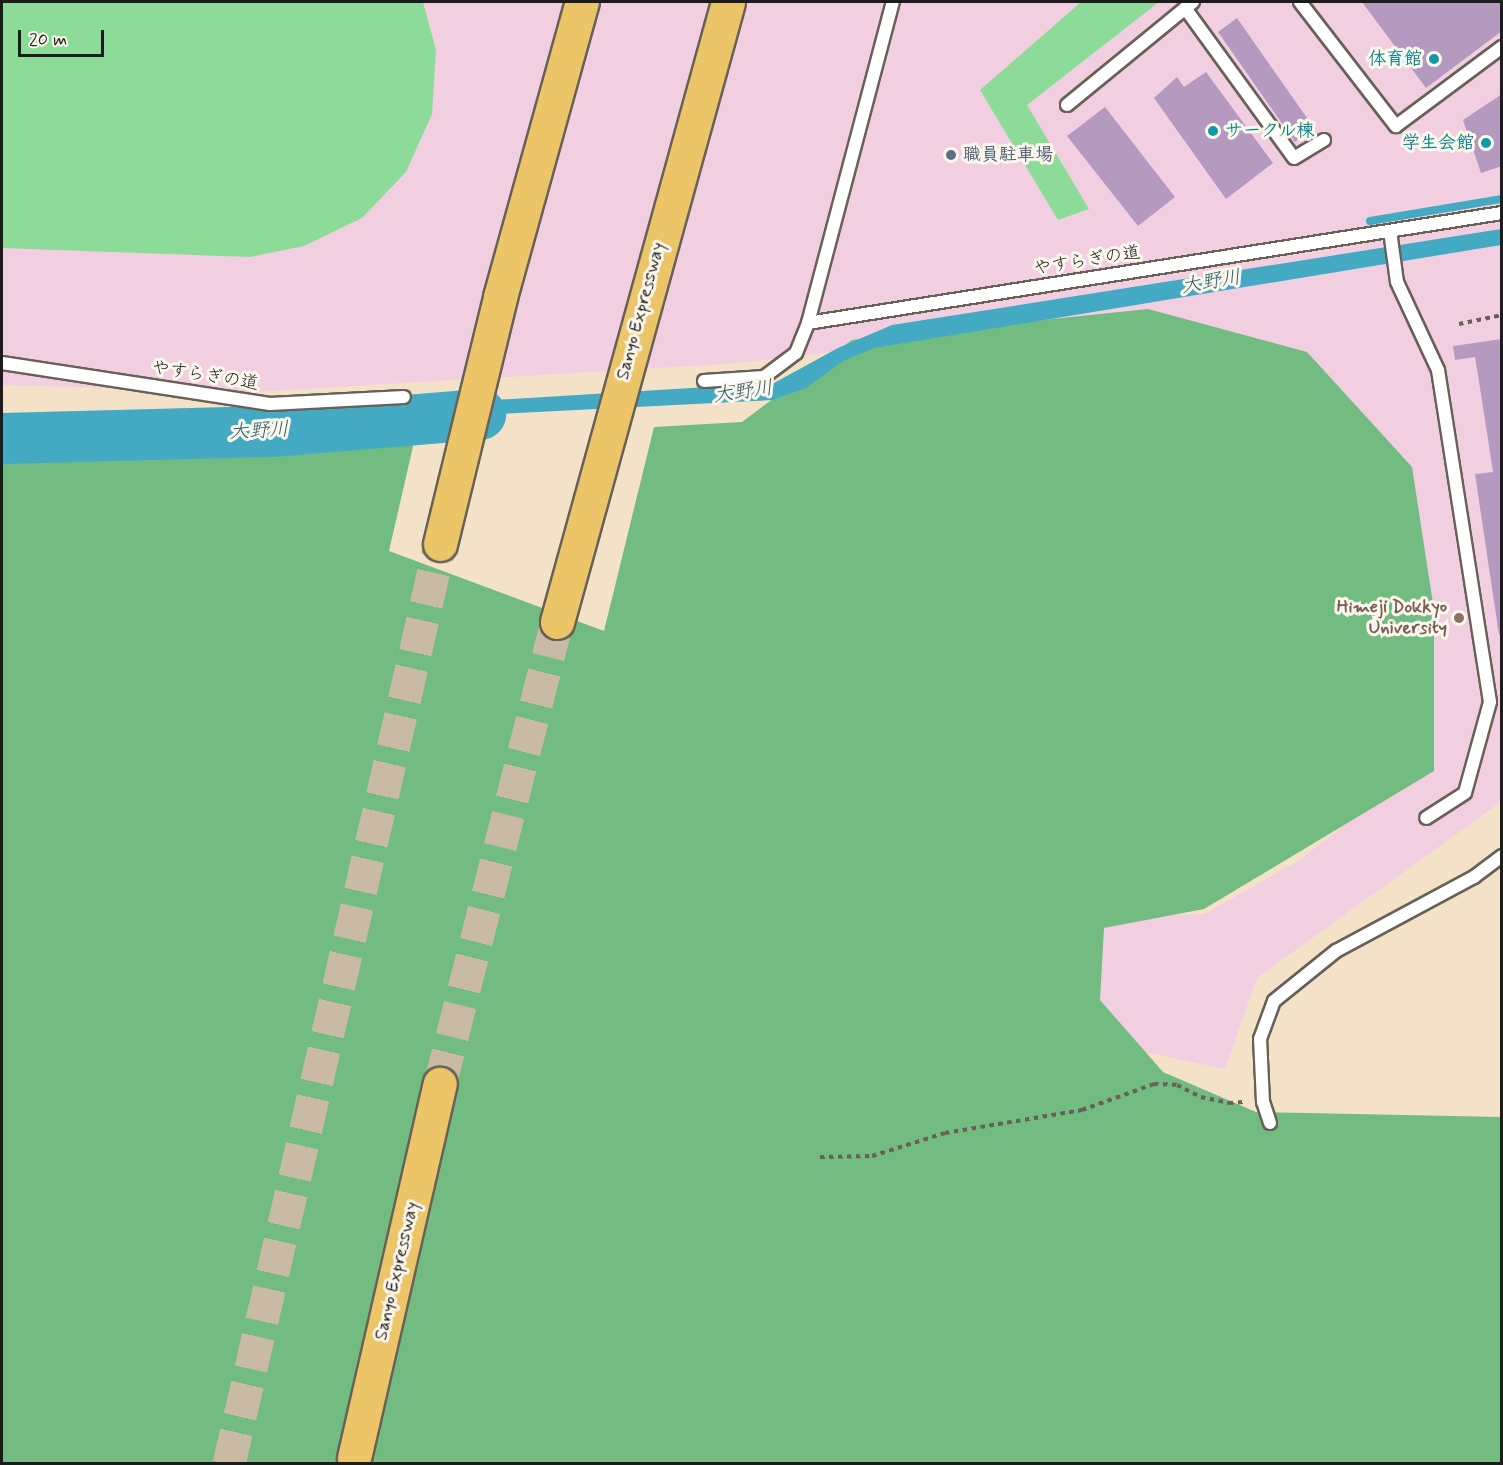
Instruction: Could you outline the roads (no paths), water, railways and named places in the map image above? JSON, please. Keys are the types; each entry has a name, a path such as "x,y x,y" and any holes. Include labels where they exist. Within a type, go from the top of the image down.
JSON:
{"highway":[{"path":"440,544 500,297 582,2"},
{"name":"Sanyo Expressway","path":"557,622 728,2"},
{"name":"Sanyo Expressway","path":"354,1458 440,1084"}],"lane":[{"path":"704,381 764,377 796,353 808,323 893,2"},
{"path":"1300,2 1396,126 1502,47"},
{"path":"1067,105 1189,5 1294,158 1324,140"},
{"name":"やすらぎの道","path":"808,323 1502,213"},
{"path":"1390,231 1396,282 1438,370 1496,701 1465,794 1426,818"},
{"name":"やすらぎの道","path":"2,363 270,404 404,397"},
{"path":"1270,1123 1263,1102 1260,1039 1274,1001 1336,951 1474,878 1502,856"}],"water":[{"path":"1501,229 1501,245 874,348 843,361 806,388 772,400 264,426 264,414 774,383 838,348 892,325"}],"waterway":[{"path":"1370,221 1502,199"},
{"name":"大野川","path":"2,438 271,431 480,414"}],"tunnel":[{"path":"229,1464 440,544"},
{"path":"440,1084 557,622"}],"place":[{"name":"体育館","path":"1434,59"},
{"name":"サークル楝","path":"1213,131"},
{"name":"学生会館","path":"1486,143"},
{"name":"職員駐車場","path":"951,155"},
{"name":"Himeji Dokkyo University","path":"1459,618"}]}
